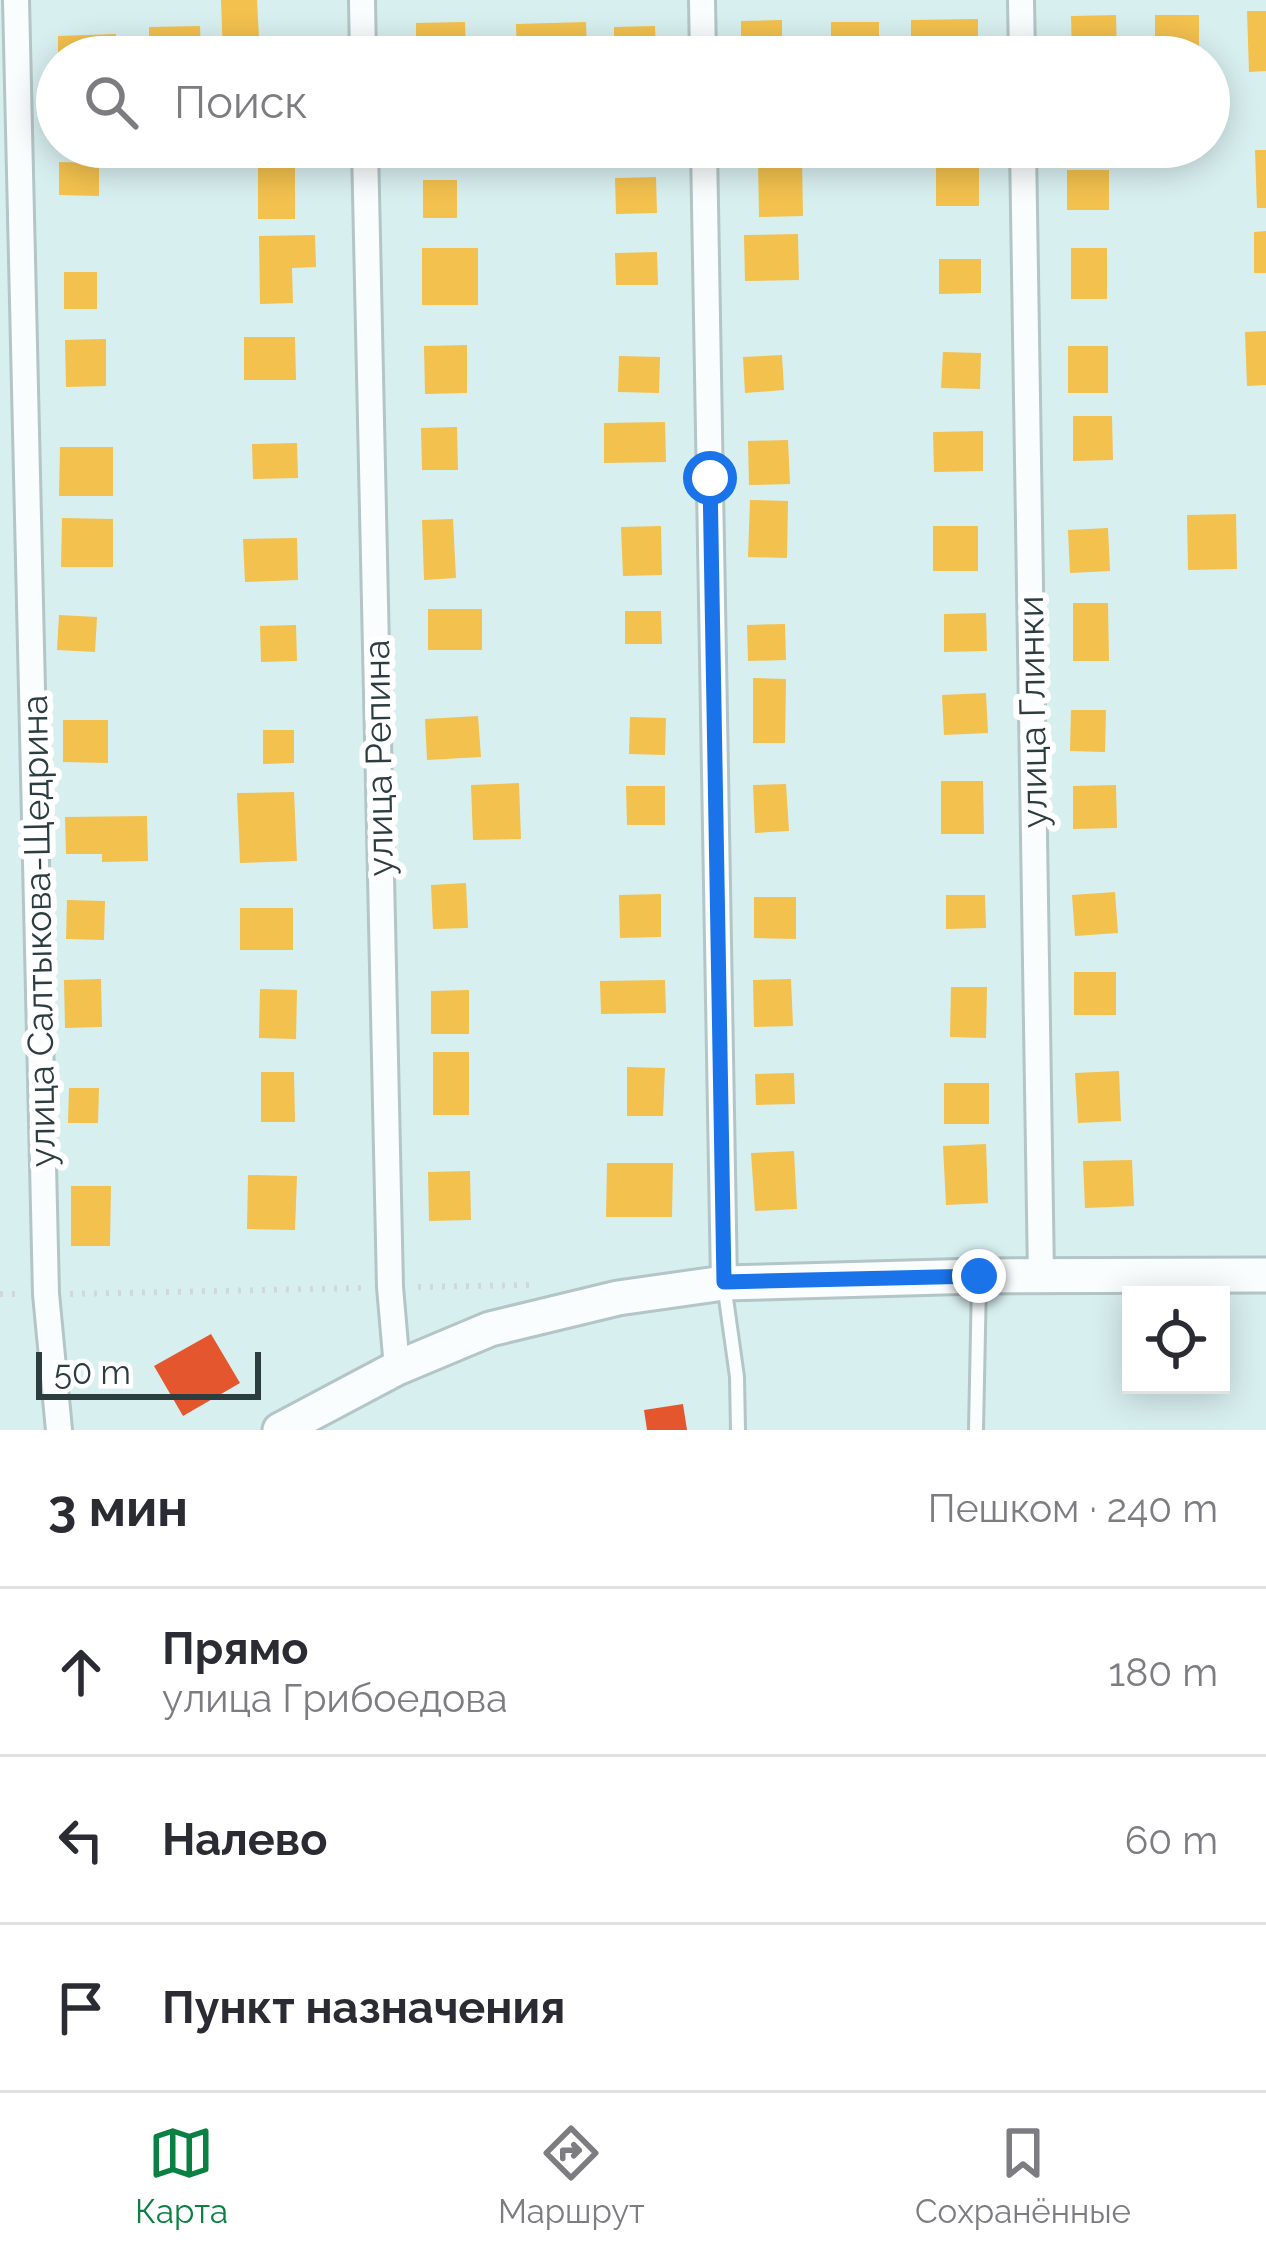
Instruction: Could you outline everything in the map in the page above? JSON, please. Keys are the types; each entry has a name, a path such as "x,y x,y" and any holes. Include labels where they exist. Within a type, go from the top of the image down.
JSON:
{"main road":[{"path":"280,1430 397,1368 490,1329 618,1298 724,1282 1266,1274"}],"street":[{"name":"улица Салтыкова-Щедрина","path":"16,0 46,1294 59,1430"},
{"path":"362,0 363,36"},
{"path":"702,0 703,36"},
{"path":"1021,0 1022,36"},
{"name":"улица Репина","path":"365,168 390,1287 397,1368"},
{"path":"704,168 724,1282"},
{"name":"улица Глинки","path":"1023,168 1041,1276"}],"lane":[{"path":"976,1430 979,1276"},
{"path":"724,1282 737,1377 738,1430"}],"building: Жильё":[{"path":"221,0 257,0 259,36 222,36"},
{"path":"1247,11 1266,11 1266,71 1249,72"},
{"path":"1116,15 1117,36 1071,36 1071,16"},
{"path":"1155,15 1199,15 1199,36 1155,36"},
{"path":"978,19 978,36 911,36 911,20"},
{"path":"782,20 782,36 741,36 741,21"},
{"path":"465,22 465,36 416,36 416,23"},
{"path":"586,22 586,36 516,36 516,24"},
{"path":"831,22 879,22 879,36 831,36"},
{"path":"200,26 200,36 149,36 149,27"},
{"path":"655,26 655,36 614,36 614,27"},
{"path":"1255,150 1266,150 1266,208 1257,208"},
{"path":"59,168 99,168 99,196 59,195"},
{"path":"258,168 295,168 295,219 258,219"},
{"path":"758,168 802,168 803,216 759,217"},
{"path":"936,168 979,168 979,206 936,206"},
{"path":"1067,170 1109,170 1109,210 1067,210"},
{"path":"656,177 657,213 616,214 615,178"},
{"path":"423,180 457,180 457,218 423,218"},
{"path":"1266,231 1266,273 1254,273 1254,232"},
{"path":"798,234 799,280 745,281 744,235"},
{"path":"315,235 316,267 292,268 293,303 260,304 259,236"},
{"path":"422,248 478,248 478,305 422,305"},
{"path":"1071,248 1107,248 1107,299 1071,299"},
{"path":"657,252 658,285 616,285 615,253"},
{"path":"939,259 981,259 981,293 939,294"},
{"path":"64,272 97,272 97,309 64,309"},
{"path":"1266,331 1266,385 1247,386 1245,332"},
{"path":"244,337 295,337 296,380 244,380"},
{"path":"106,339 106,386 66,387 65,340"},
{"path":"467,345 467,393 425,394 424,346"},
{"path":"1068,346 1108,346 1108,393 1068,393"},
{"path":"943,352 981,353 980,389 941,388"},
{"path":"782,355 784,390 745,393 743,357"},
{"path":"619,356 660,357 659,393 618,392"},
{"path":"1073,416 1112,416 1113,460 1073,461"},
{"path":"665,422 666,462 604,463 604,423"},
{"path":"457,427 458,470 422,470 421,428"},
{"path":"983,431 983,471 934,472 933,432"},
{"path":"788,440 790,484 749,485 748,441"},
{"path":"297,443 298,478 253,479 252,444"},
{"path":"60,447 113,447 113,496 59,496"},
{"path":"750,500 788,501 787,558 748,557"},
{"path":"1236,514 1237,569 1188,570 1187,515"},
{"path":"62,518 113,519 113,567 61,567"},
{"path":"453,519 456,578 424,580 422,520"},
{"path":"661,526 662,575 623,576 621,527"},
{"path":"933,526 978,526 978,571 933,571"},
{"path":"1108,528 1110,571 1070,573 1068,530"},
{"path":"297,538 298,580 245,582 243,539"},
{"path":"1073,603 1108,603 1109,661 1073,661"},
{"path":"428,609 482,609 482,650 428,650"},
{"path":"625,611 661,611 662,644 625,644"},
{"path":"986,613 987,651 944,652 944,614"},
{"path":"59,615 97,617 95,652 57,650"},
{"path":"785,624 786,660 748,661 747,625"},
{"path":"296,625 297,661 261,662 260,626"},
{"path":"753,678 786,679 785,743 753,743"},
{"path":"986,693 988,733 944,735 942,695"},
{"path":"1071,710 1106,710 1105,752 1070,751"},
{"path":"478,716 481,757 427,760 425,719"},
{"path":"630,717 666,718 665,755 629,754"},
{"path":"63,720 108,720 108,763 63,762"},
{"path":"263,730 294,730 294,763 263,764"},
{"path":"941,781 983,781 984,834 941,834"},
{"path":"519,783 521,839 473,840 471,785"},
{"path":"786,784 789,831 755,833 753,785"},
{"path":"1116,785 1117,828 1073,829 1073,786"},
{"path":"626,786 665,786 665,825 627,825"},
{"path":"294,792 297,861 240,863 237,793"},
{"path":"147,816 148,861 102,862 102,854 66,854 65,817"},
{"path":"466,883 468,928 433,929 431,885"},
{"path":"1115,892 1118,933 1075,936 1072,895"},
{"path":"661,894 661,937 620,938 619,895"},
{"path":"946,895 985,895 986,928 946,929"},
{"path":"754,897 796,897 796,939 754,938"},
{"path":"67,900 105,901 104,940 66,939"},
{"path":"240,908 293,908 293,950 240,950"},
{"path":"1074,972 1116,972 1116,1015 1074,1015"},
{"path":"101,979 102,1027 65,1028 64,980"},
{"path":"791,979 793,1026 754,1027 753,980"},
{"path":"665,980 666,1013 601,1014 600,981"},
{"path":"951,987 987,987 986,1038 950,1037"},
{"path":"260,989 297,990 296,1039 259,1038"},
{"path":"469,990 469,1034 431,1034 431,991"},
{"path":"433,1052 469,1052 469,1115 433,1115"},
{"path":"627,1067 665,1068 663,1116 627,1116"},
{"path":"1119,1071 1121,1121 1078,1123 1075,1073"},
{"path":"261,1072 294,1072 295,1122 261,1122"},
{"path":"794,1073 795,1104 756,1105 755,1074"},
{"path":"944,1083 989,1083 989,1124 944,1124"},
{"path":"69,1088 99,1088 98,1123 68,1123"},
{"path":"986,1144 988,1203 946,1205 943,1146"},
{"path":"794,1151 797,1209 755,1211 751,1153"},
{"path":"1132,1160 1134,1206 1085,1208 1083,1161"},
{"path":"607,1163 673,1163 672,1217 606,1217"},
{"path":"470,1171 471,1220 429,1221 428,1172"},
{"path":"248,1175 297,1176 295,1230 247,1229"},
{"path":"71,1186 111,1186 110,1246 71,1246"}],"building: Торговля":[{"path":"211,1334 240,1383 183,1416 154,1366"},
{"path":"683,1404 687,1430 647,1430 644,1410"}],"route":[{"path":"710,478 724,1282 979,1276"}]}
